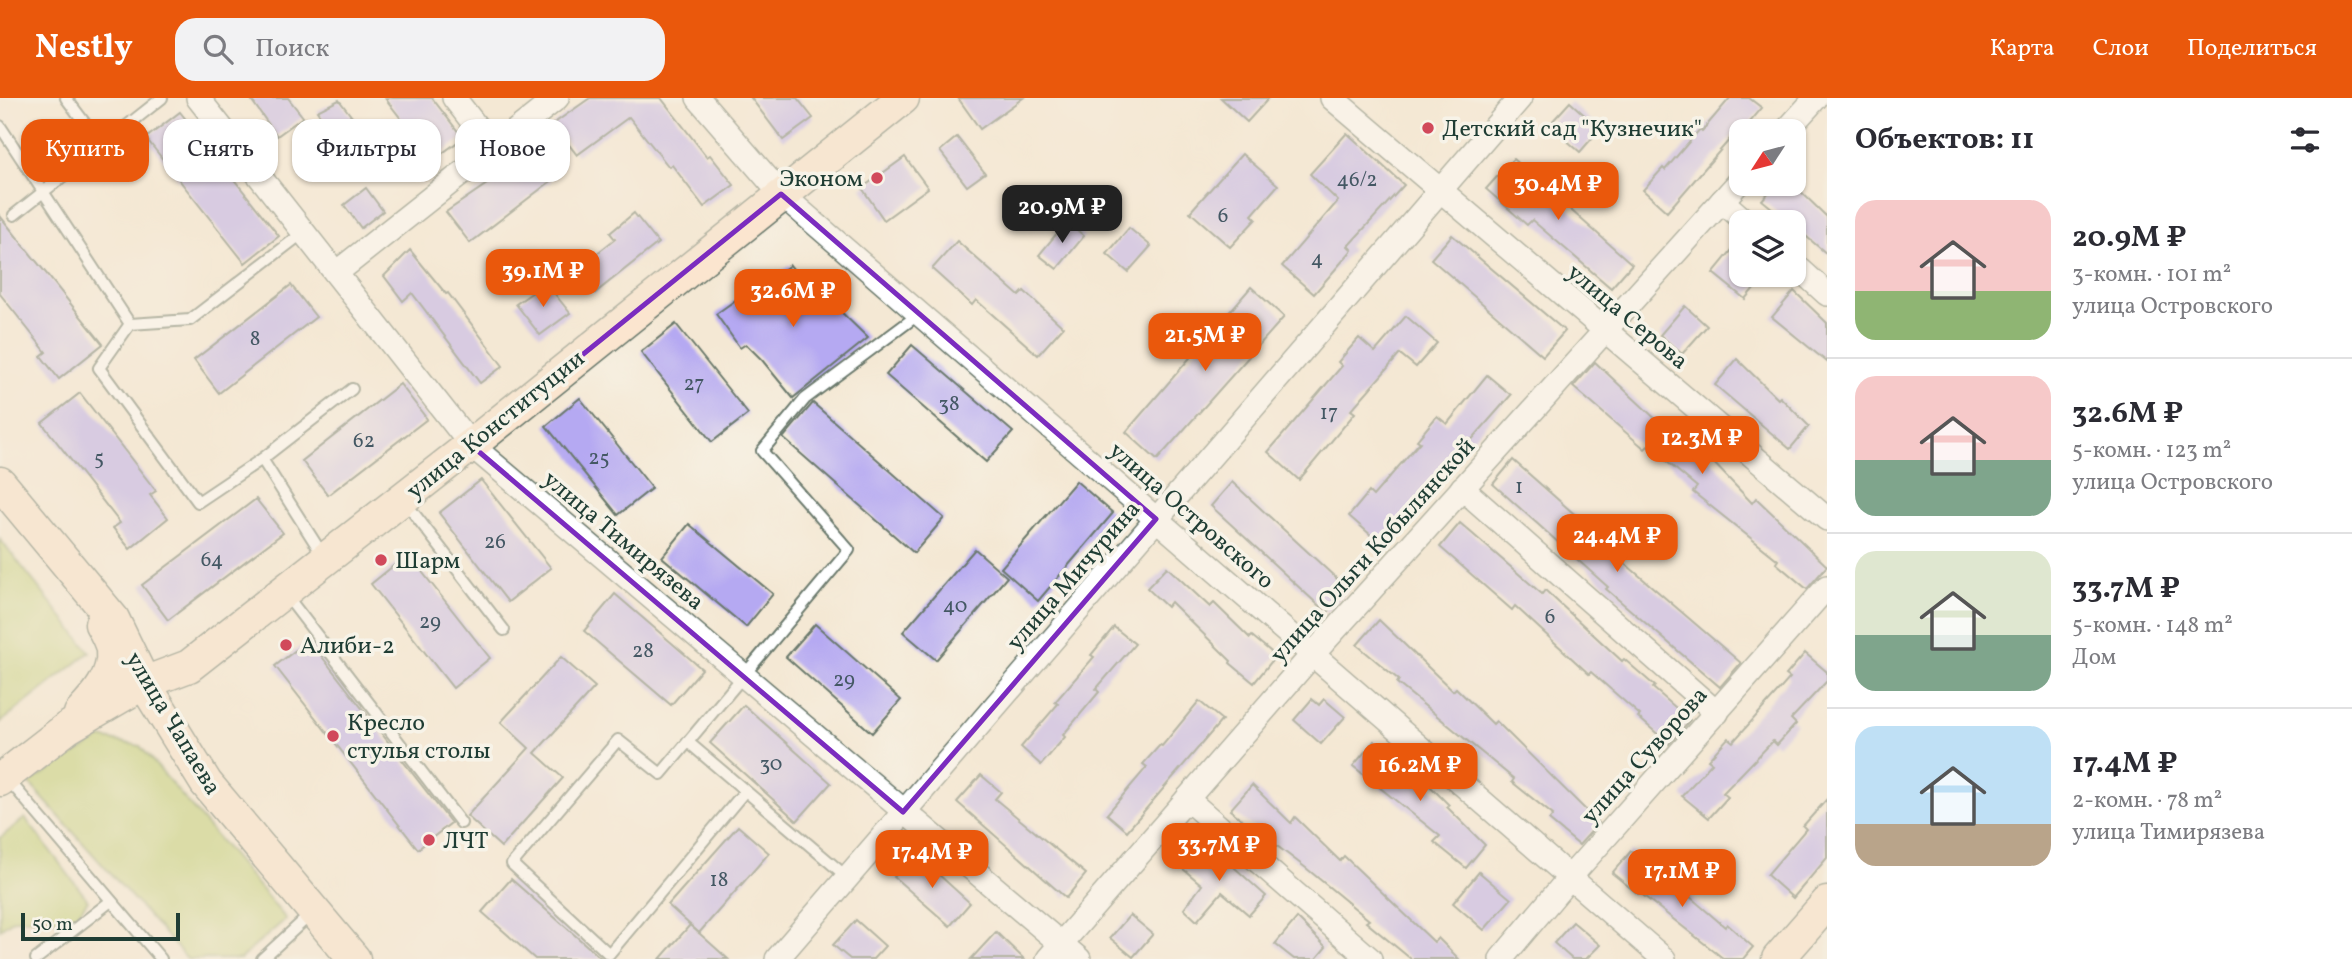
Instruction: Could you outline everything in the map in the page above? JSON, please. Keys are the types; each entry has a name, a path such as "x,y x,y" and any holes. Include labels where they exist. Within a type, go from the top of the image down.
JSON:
{"street":[{"name":"улица Тимирязева","path":"198,98 471,444 903,812 1054,951 1079,959"},
{"path":"454,98 470,119"},
{"path":"530,119 557,98"},
{"name":"улица Островского","path":"698,98 781,194 1664,959"},
{"name":"улица Конституции","path":"68,728 144,682 190,666 903,98"},
{"name":"улица Серова","path":"1332,98 1827,519"},
{"name":"улица Мичурина","path":"777,959 1520,98"},
{"path":"1797,119 1816,98"},
{"path":"336,273 455,178"},
{"name":"улица Ольги Кобылянской","path":"1054,951 1313,654 1729,193"},
{"path":"1722,201 1732,210"},
{"path":"1806,275 1827,294"},
{"name":"улица Чапаева","path":"0,483 113,619 144,682 206,783 354,959"},
{"path":"1462,488 1717,713"},
{"path":"3,778 68,728 102,690 109,670 112,650 102,625 71,582 50,543"},
{"name":"улица Суворова","path":"1501,959 1570,877 1827,587"},
{"path":"1187,799 1370,959"},
{"path":"1778,959 1827,903"}],"lane":[{"path":"66,98 82,119"},
{"path":"136,119 162,98"},
{"path":"0,126 130,324"},
{"path":"14,215 56,182"},
{"path":"130,324 190,320 304,232"},
{"path":"745,790 609,954 512,864 618,740 661,774 849,550 762,451 805,399 919,314"},
{"path":"130,324 99,368 198,502 262,459 352,389"},
{"path":"262,459 326,559"},
{"path":"402,499 504,630"},
{"path":"284,592 461,823"},
{"path":"688,742 847,877"},
{"path":"3,778 161,959"},
{"path":"36,959 111,901"},
{"path":"262,959 314,911"}],"highlighted area":[{"path":"781,194 1156,519 903,812 471,445"}],"green space":[{"path":"0,539 90,652 0,723"},
{"path":"101,738 140,746 286,919 240,959 187,959 29,783"},
{"path":"25,818 88,900 74,919 14,919 0,929 0,838"}],"building":[{"path":"250,98 288,98 303,117 292,119 292,125 278,135 278,119 265,119"},
{"path":"385,98 432,98 455,128 455,144 441,154 441,119 401,119"},
{"path":"590,98 661,98 707,157 710,155 734,185 704,207 672,165 669,167 629,117 577,155 570,146 570,119 560,119"},
{"path":"751,98 797,98 813,118 783,140"},
{"path":"958,98 1023,98 980,129"},
{"path":"1221,98 1269,98 1247,122"},
{"path":"1730,98 1749,98 1762,108 1753,119 1729,119 1729,140 1667,212 1643,190 1663,168 1665,170 1700,129 1702,131"},
{"path":"339,100 354,119 323,119 317,111"},
{"path":"1570,102 1600,129 1580,152 1549,125"},
{"path":"180,112 186,119 171,119"},
{"path":"163,125 163,159 149,142 149,136"},
{"path":"1347,133 1404,185 1348,246 1352,250 1314,294 1282,266 1338,201 1310,174"},
{"path":"957,137 985,173 967,186 940,151"},
{"path":"1242,154 1278,185 1252,215 1256,219 1230,247 1190,212"},
{"path":"905,157 928,188 884,220 862,188"},
{"path":"1513,159 1632,264 1611,288 1532,220 1527,225 1486,189"},
{"path":"181,182 236,182 279,236 245,263"},
{"path":"490,182 550,182 470,243 446,212"},
{"path":"366,188 383,211 361,228 344,205"},
{"path":"1766,196 1805,196 1827,217 1827,254 1806,236 1806,210 1774,210 1762,200"},
{"path":"634,213 658,243 595,293 576,270 615,239 610,233"},
{"path":"0,216 103,344 59,379 41,356 46,352 0,294"},
{"path":"1067,221 1084,236 1057,269 1039,255"},
{"path":"1129,228 1151,246 1128,272 1107,254"},
{"path":"1452,235 1565,331 1543,356 1431,259"},
{"path":"957,241 1019,296 1024,291 1063,327 1038,355 976,300 972,305 932,269"},
{"path":"410,250 446,294 448,293 503,366 480,383 412,293 403,301 384,276"},
{"path":"1729,254 1729,286 1713,273"},
{"path":"790,265 809,289 825,279 840,302 835,306 868,338 793,398 746,344 740,348 716,314 737,299 743,301"},
{"path":"546,283 570,313 540,335 516,304"},
{"path":"291,285 316,317 219,393 194,360"},
{"path":"1251,287 1284,317 1157,460 1126,432"},
{"path":"1730,287 1755,287 1745,299"},
{"path":"1794,291 1827,323 1827,362 1772,317"},
{"path":"1685,306 1707,326 1682,354 1660,335"},
{"path":"1406,316 1437,343 1416,367 1400,354 1351,410 1355,413 1299,480 1268,452 1342,366 1338,362 1359,338 1375,352"},
{"path":"676,324 748,414 712,442 641,352"},
{"path":"912,345 1013,432 986,462 886,375"},
{"path":"1737,359 1809,426 1790,449 1715,385"},
{"path":"1595,362 1678,440 1682,435 1710,459 1752,503 1756,498 1827,566 1807,589 1776,563 1778,560 1693,492 1697,487 1648,446 1645,449 1573,387"},
{"path":"1487,375 1511,395 1439,477 1442,480 1421,503 1417,500 1380,543 1349,516 1369,492 1373,496 1420,442 1417,440 1437,416 1447,424"},
{"path":"400,384 427,419 328,495 302,461"},
{"path":"80,393 156,491 150,495 168,518 130,549 113,528 120,523 42,423"},
{"path":"580,398 652,488 618,515 546,426"},
{"path":"813,403 944,518 914,553 783,438"},
{"path":"1513,460 1623,557 1621,560 1741,663 1720,687 1606,589 1608,587 1493,484"},
{"path":"481,480 551,568 508,602 439,513"},
{"path":"1076,481 1113,513 1038,601 1001,568"},
{"path":"1232,482 1348,589 1327,613 1211,506"},
{"path":"256,499 283,533 168,620 142,585"},
{"path":"1460,523 1542,594 1545,590 1690,720 1669,744 1638,717 1640,715 1591,672 1589,674 1515,606 1512,610 1440,547"},
{"path":"689,524 773,594 746,627 662,557"},
{"path":"975,549 1007,577 936,660 903,632"},
{"path":"408,554 490,658 453,688 371,584"},
{"path":"1167,567 1210,607 1214,603 1250,638 1252,636 1276,656 1254,683 1230,663 1231,661 1171,602 1167,607 1147,588"},
{"path":"615,594 702,669 671,705 584,631"},
{"path":"1379,620 1453,691 1456,688 1493,724 1496,721 1599,823 1579,845 1549,820 1553,815 1512,782 1514,779 1397,683 1399,680 1357,645"},
{"path":"815,624 901,700 872,733 786,657"},
{"path":"1114,627 1135,644 1096,689 1099,692 1041,765 1021,747 1058,704 1055,702 1094,657 1091,655"},
{"path":"309,640 451,823 418,849 275,666"},
{"path":"1805,653 1827,672 1827,681 1791,719 1796,724 1777,745 1773,741 1723,793 1728,797 1709,818 1682,796 1712,763 1708,760 1728,738 1733,742 1790,678 1786,675"},
{"path":"561,657 595,687 535,753 563,778 501,847 467,816 529,748 501,722"},
{"path":"1312,699 1319,705 1324,699 1345,717 1321,744 1294,720"},
{"path":"1199,701 1222,720 1127,831 1107,814 1147,767 1143,764 1160,745 1162,746"},
{"path":"744,705 831,783 797,821 710,743"},
{"path":"1374,741 1417,778 1420,776 1485,845 1466,868 1434,842 1440,836 1353,766"},
{"path":"981,775 1001,792 995,799 1086,874 1066,898 957,802"},
{"path":"1252,785 1291,823 1295,817 1340,861 1344,856 1434,942 1438,938 1459,959 1411,959 1306,868 1230,810"},
{"path":"1827,799 1827,858 1793,898 1767,875 1806,829 1803,826"},
{"path":"738,826 769,853 699,933 668,905"},
{"path":"1204,840 1266,896 1249,915 1222,892 1197,921 1184,909 1202,885 1182,868"},
{"path":"1631,851 1679,893 1682,890 1753,947 1743,959 1724,959 1612,873"},
{"path":"915,853 970,903 950,926 894,877"},
{"path":"1479,872 1511,899 1484,930 1453,903"},
{"path":"511,879 602,959 535,959 482,912"},
{"path":"1130,915 1153,934 1133,957 1110,938"},
{"path":"1297,918 1326,947 1316,959 1294,959 1275,944"},
{"path":"856,920 885,946 873,959 850,959 833,945"},
{"path":"1573,922 1600,945 1586,959 1572,959 1554,943"},
{"path":"690,925 728,959 660,959"},
{"path":"996,932 1024,959 971,959"}],"place":[{"name":"Детский сад \"Кузнечик\"","path":"1428,128"},
{"name":"Эконом","path":"877,178"},
{"name":"Шарм","path":"381,560"},
{"name":"Алиби-2","path":"286,645"},
{"name":"Кресло стулья столы","path":"333,736"},
{"name":"ЛЧТ","path":"429,840"}]}
